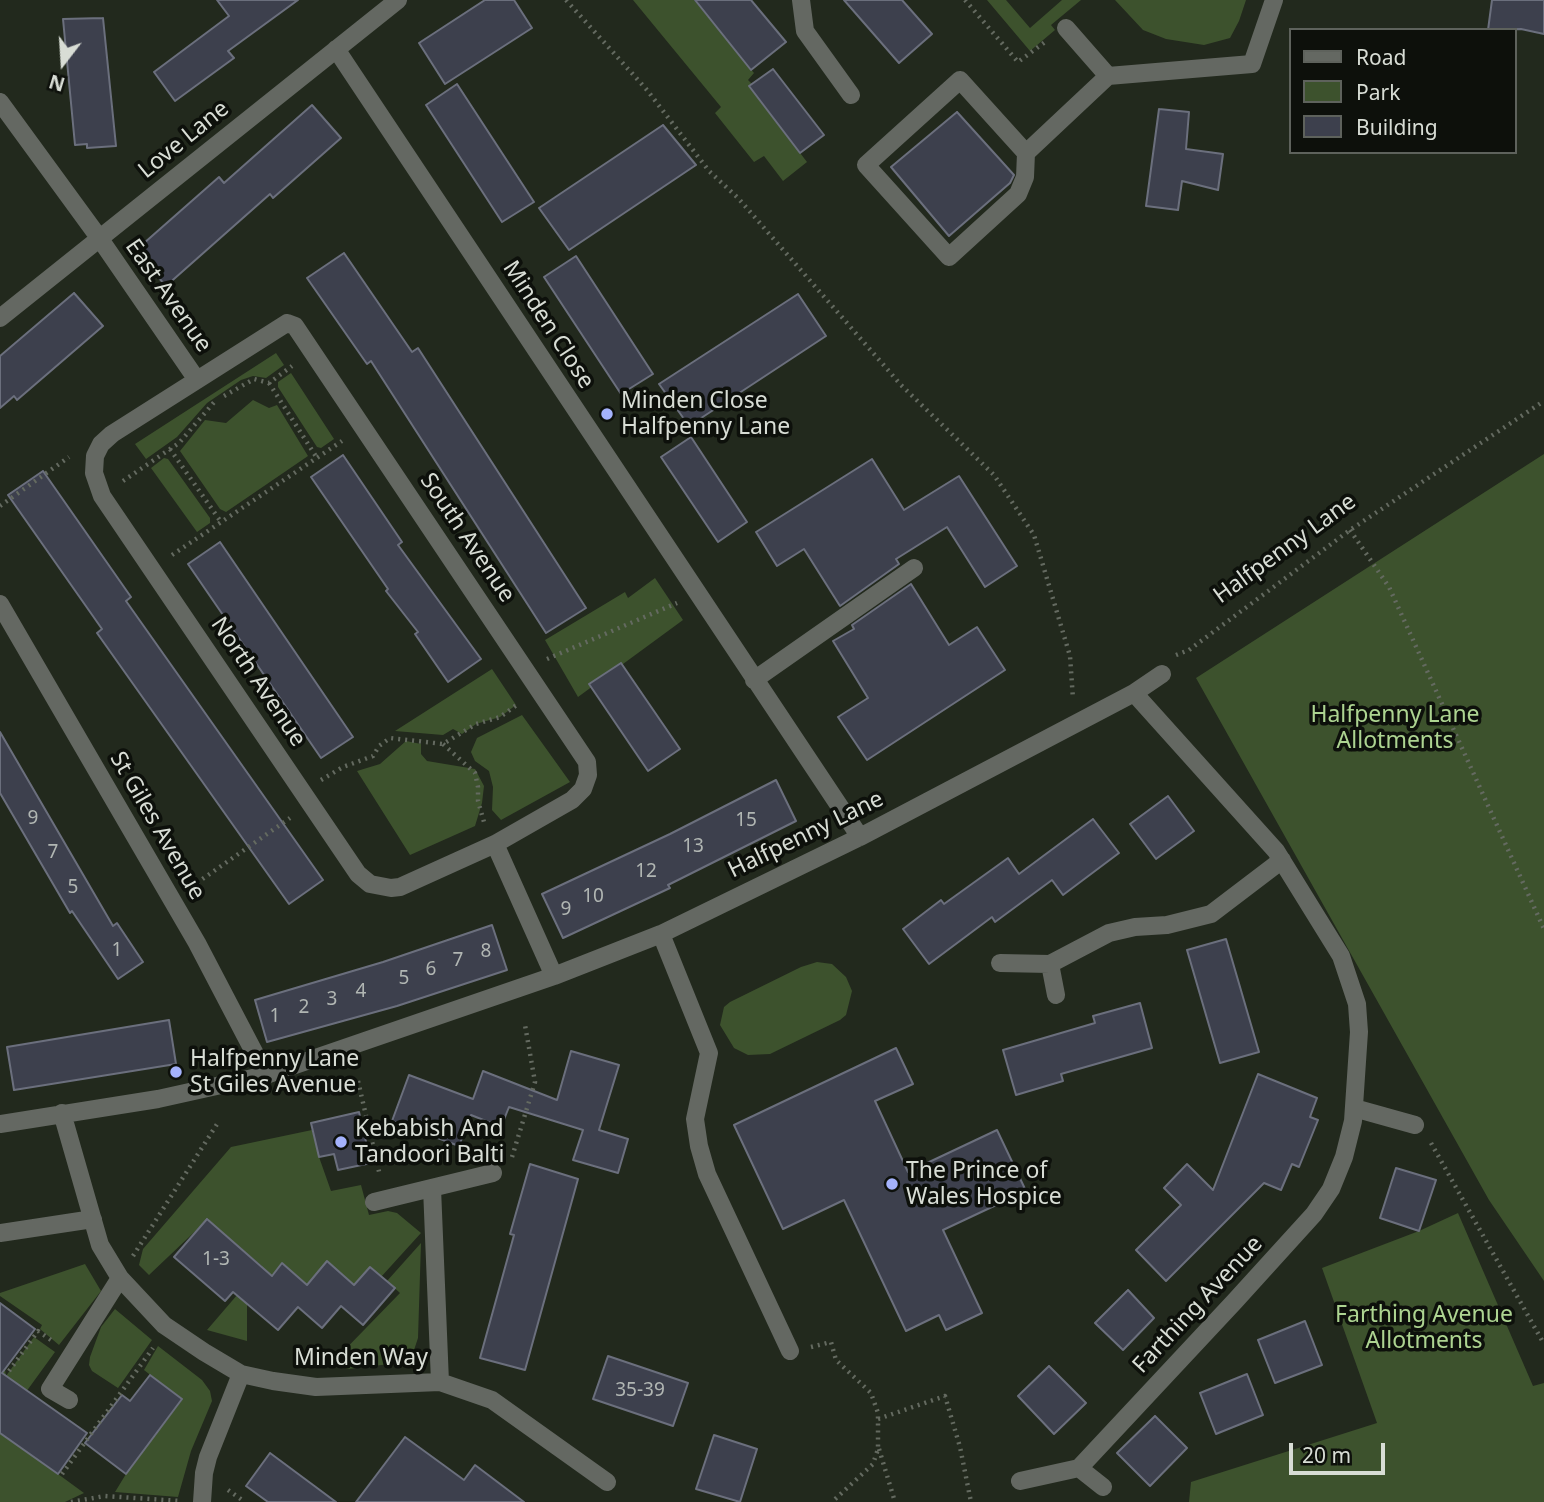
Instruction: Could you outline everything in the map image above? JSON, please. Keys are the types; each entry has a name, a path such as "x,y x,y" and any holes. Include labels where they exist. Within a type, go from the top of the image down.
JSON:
{"street":[{"name":"Love Lane","path":"0,318 398,0"},
{"path":"1026,153 960,80 866,164 949,257 1018,194 1024,177 1026,153 1108,76 1252,64 1274,0"},
{"path":"803,1 804,31 851,95"},
{"path":"1066,27 1108,76"},
{"name":"Minden Close","path":"337,49 860,836"},
{"name":"East Avenue","path":"0,102 100,239 197,380"},
{"name":"South Avenue","path":"274,330 287,323 295,326 587,762 588,775 583,789 572,800 495,844"},
{"name":"East Avenue","path":"102,496 94,473 101,444 112,434 274,330"},
{"name":"North Avenue","path":"102,496 358,874 370,884 400,887 495,844"},
{"path":"754,680 914,568"},
{"name":"St Giles Avenue","path":"0,604 172,901 266,1075"},
{"name":"Halfpenny Lane","path":"0,1124 158,1100 266,1075 554,976 661,934 860,836 1134,694 1162,674"},
{"name":"Farthing Avenue","path":"1079,1468 1314,1214 1331,1189 1344,1157 1354,1108 1359,1031 1357,1004 1341,957 1276,851 1134,694"},
{"path":"495,844 554,976"},
{"path":"1000,963 1050,964 1109,933 1135,927 1167,925 1211,914 1282,860"},
{"path":"661,934 709,1052 695,1119 707,1174 790,1351"},
{"path":"1050,964 1056,995"},
{"path":"1354,1108 1415,1125"},
{"name":"Minden Way","path":"62,1114 100,1245 120,1278 164,1325 241,1374 273,1381 316,1387 440,1382 492,1401 607,1482"},
{"path":"380,1200 494,1173"},
{"name":"Minden Way","path":"432,1188 440,1382"},
{"path":"0,1233 93,1220"},
{"path":"69,1400 50,1389 120,1278"},
{"path":"202,1502 208,1457 241,1374"},
{"path":"1020,1481 1079,1468 1103,1487"}],"path":[{"path":"566,0 647,90 709,171 738,198 901,385 994,475 1034,535 1070,656 1075,724"},
{"path":"965,0 1018,62 1066,27"},
{"path":"269,383 312,351"},
{"path":"102,496 178,443 216,401 254,379 269,383 317,458"},
{"name":"Halfpenny Lane","path":"1162,674 1171,657 1189,650 1350,530 1544,401"},
{"path":"151,569 363,427"},
{"path":"170,449 221,522"},
{"path":"0,506 74,453"},
{"path":"1350,530 1389,587 1544,929"},
{"path":"526,670 592,638 667,608 696,592"},
{"path":"443,744 476,724 500,717 538,689"},
{"path":"172,901 343,767 373,756 379,746 390,738 443,744 475,773 481,814 495,844"},
{"path":"494,1173 503,1183 535,1082 525,1025"},
{"path":"358,1081 380,1200"},
{"path":"120,1278 219,1121"},
{"path":"1415,1125 1421,1127 1544,1344"},
{"path":"9,1371 38,1331 71,1355"},
{"path":"62,1474 160,1339"},
{"path":"790,1351 831,1342 836,1360 871,1393 878,1419 878,1449 895,1502"},
{"path":"878,1419 945,1396 960,1447 971,1502"},
{"path":"832,1502 873,1464 878,1449"},
{"path":"71,1502 105,1496 202,1502"}],"green space":[{"path":"633,0 694,0 754,73 748,80 752,84 749,86 807,162 783,181 764,156 754,162 715,113 721,107"},
{"path":"987,0 1006,0 1030,28 1062,0 1081,0 1051,25 1055,30 1030,51"},
{"path":"1115,0 1246,0 1230,38 1204,45 1166,39 1143,30"},
{"path":"276,353 284,365 266,378 253,376 241,380 207,403 177,437 146,459 135,444"},
{"path":"291,373 334,439 321,448 317,447 278,387 278,382"},
{"path":"253,400 269,408 277,405 308,456 226,512 220,509 180,451 205,420 226,423"},
{"name":"Halfpenny Lane Allotments","path":"1544,454 1544,1281 1489,1200 1196,678"},
{"path":"164,458 168,459 210,518 210,523 197,532 151,468"},
{"path":"655,578 683,620 578,697 545,640 625,592 628,598"},
{"path":"492,669 516,705 500,717 476,724 462,734 453,729 443,735 395,731"},
{"path":"522,715 570,782 501,820 492,810 493,787 489,771 475,761 471,752 477,738"},
{"path":"406,741 421,744 421,754 427,761 475,769 484,786 475,826 410,855 357,771 380,764"},
{"path":"817,962 832,964 846,977 852,991 846,1015 770,1054 748,1055 734,1048 720,1025 724,1007 801,967"},
{"path":"312,1130 331,1191 361,1185 369,1215 388,1211 397,1213 421,1233 381,1277 354,1285 327,1261 307,1285 282,1264 247,1304 247,1341 207,1330 262,1266 207,1220 149,1275 139,1265 143,1249 231,1147"},
{"name":"Farthing Avenue Allotments","path":"1458,1213 1533,1386 1544,1383 1544,1502 1189,1502 1191,1482 1377,1423 1322,1268"},
{"path":"421,1243 418,1338 407,1362 348,1369 331,1364 400,1293 387,1281"},
{"path":"85,1264 101,1291 59,1345 40,1329 42,1325 0,1296 0,1293"},
{"path":"115,1309 152,1340 118,1388 92,1371 89,1365 101,1327"},
{"path":"34,1337 55,1352 26,1392 7,1393 0,1366 5,1370 6,1376"},
{"path":"158,1346 202,1380 210,1391 212,1401 191,1451 178,1497 115,1492 182,1400 144,1370"},
{"path":"0,1433 84,1493 65,1502 0,1502"}],"building":[{"path":"217,0 298,0 228,51 234,58 175,101 154,72 229,16"},
{"path":"485,0 514,0 532,28 445,84 419,43"},
{"path":"695,0 751,0 786,42 751,70"},
{"path":"844,0 902,0 932,34 899,63"},
{"path":"1492,0 1544,0 1544,34 1516,28 1488,28"},
{"path":"103,18 116,146 87,148 87,144 75,145 63,19"},
{"path":"773,69 824,135 800,153 749,86"},
{"path":"457,84 534,202 502,222 426,105"},
{"path":"312,105 341,138 273,198 270,194 166,286 135,251 219,177 224,183"},
{"path":"1159,109 1189,112 1186,149 1223,154 1218,190 1182,181 1178,210 1146,206"},
{"path":"957,112 1014,175 1010,183 949,236 891,167"},
{"path":"663,125 696,165 569,250 539,208"},
{"path":"344,253 412,352 418,348 586,608 546,633 371,361 367,364 307,278"},
{"path":"576,256 653,374 621,394 544,277"},
{"path":"74,293 103,326 17,400 14,396 0,408 0,356"},
{"path":"798,294 826,336 689,426 659,384"},
{"path":"691,437 747,522 718,542 661,457"},
{"path":"343,455 402,542 398,545 481,659 448,682 415,634 418,632 386,591 388,589 311,477"},
{"path":"872,459 904,510 959,476 1017,566 985,587 947,527 896,559 899,564 840,606 804,549 777,566 756,532"},
{"path":"43,471 131,597 126,601 323,880 289,904 97,633 102,629 8,495"},
{"path":"220,542 353,737 321,758 188,564"},
{"path":"911,584 949,645 977,627 1005,670 867,760 838,717 868,698 833,641 854,629 852,625"},
{"path":"621,663 680,749 648,771 589,684"},
{"path":"0,732 113,926 117,923 143,962 118,979 72,911 70,913 0,793"},
{"path":"776,780 796,821 668,885 670,888 563,938 542,894 670,834"},
{"path":"1168,796 1194,831 1156,859 1130,824"},
{"path":"1093,819 1119,853 1063,895 1052,880 995,922 992,917 929,964 903,929 941,900 944,904 1008,858 1019,874"},
{"path":"492,925 507,970 397,1006 267,1042 255,1000 383,962"},
{"path":"1226,939 1259,1052 1220,1063 1187,950"},
{"path":"1140,1003 1152,1048 1061,1074 1063,1081 1016,1095 1003,1050 1095,1023 1093,1016"},
{"path":"169,1020 176,1064 14,1090 7,1047"},
{"name":"The Prince of Wales Hospice","path":"896,1048 913,1084 875,1101 908,1172 997,1130 1026,1191 943,1230 982,1313 946,1330 939,1315 906,1331 844,1200 783,1229 734,1125"},
{"path":"571,1051 619,1065 599,1130 628,1139 618,1173 573,1160 583,1130 509,1107 501,1127 471,1115 459,1146 392,1121 409,1075 473,1099 483,1071 557,1100"},
{"path":"1258,1074 1317,1098 1310,1117 1318,1120 1299,1167 1292,1164 1281,1190 1264,1183 1166,1281 1136,1250 1181,1205 1164,1188 1187,1164 1213,1190"},
{"name":"Kebabish And Tandoori Balti","path":"359,1112 371,1163 338,1170 334,1154 319,1157 311,1123"},
{"path":"530,1164 578,1179 525,1370 480,1358 514,1235 510,1234"},
{"path":"1396,1168 1436,1180 1419,1231 1380,1218"},
{"path":"207,1219 272,1276 282,1263 307,1285 327,1261 354,1285 370,1267 395,1288 363,1325 341,1306 322,1328 298,1307 278,1330 233,1292 225,1301 174,1257"},
{"path":"1128,1290 1154,1318 1123,1350 1095,1323"},
{"path":"0,1303 35,1329 2,1373 87,1433 58,1474 0,1433"},
{"path":"1305,1321 1322,1365 1275,1383 1258,1340"},
{"path":"608,1356 688,1383 673,1426 593,1399"},
{"path":"1049,1366 1086,1403 1054,1434 1018,1396"},
{"path":"1247,1374 1263,1415 1216,1434 1200,1393"},
{"path":"150,1375 182,1399 126,1474 85,1443 122,1395 130,1401"},
{"path":"1155,1416 1187,1448 1150,1486 1117,1453"},
{"path":"714,1435 757,1449 740,1502 696,1489"},
{"path":"405,1437 464,1480 475,1465 524,1502 356,1502"},
{"path":"270,1453 336,1502 268,1502 246,1486"}],"place":[{"name":"Minden Close Halfpenny Lane","path":"607,414"},
{"name":"Halfpenny Lane St Giles Avenue","path":"176,1072"},
{"name":"Kebabish And Tandoori Balti","path":"341,1142"},
{"name":"The Prince of Wales Hospice","path":"892,1184"}]}
